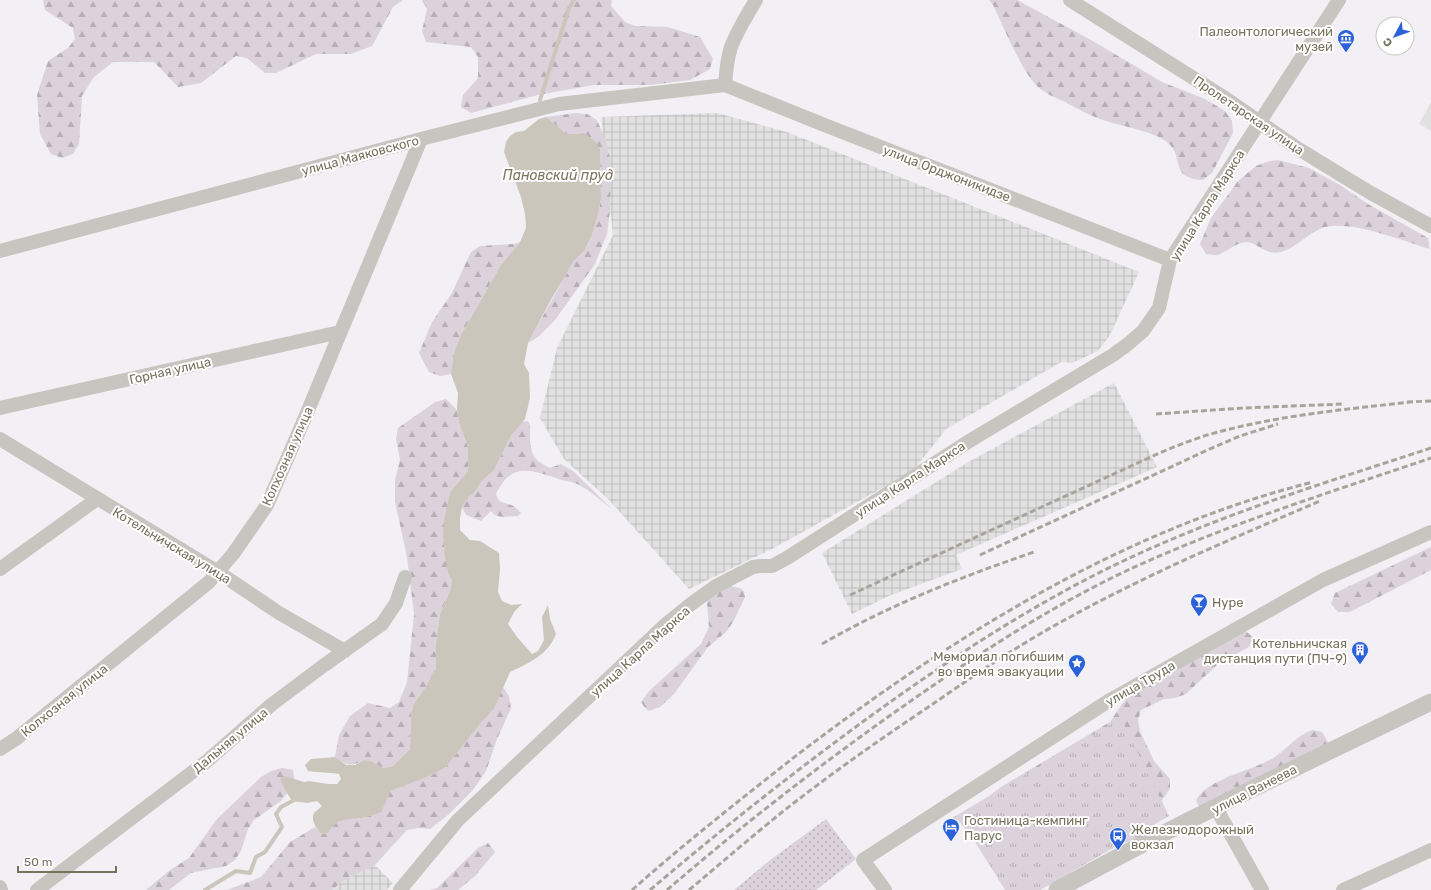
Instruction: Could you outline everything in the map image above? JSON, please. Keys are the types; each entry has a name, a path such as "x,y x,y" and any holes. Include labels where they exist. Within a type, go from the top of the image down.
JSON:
{"street":[{"path":"725,84 731,48 739,29 756,0"},
{"name":"Пролетарская улица","path":"1070,0 1228,100 1330,169 1431,226"},
{"name":"улица Карла Маркса","path":"400,890 458,820 665,625 691,604 716,586 752,567 772,566 787,558 971,440 1113,355 1143,330 1159,308 1170,260 1339,0"},
{"name":"улица Маяковского","path":"0,251 421,139 559,104 725,84"},
{"name":"улица Орджоникидзе","path":"725,84 1170,260"},
{"name":"Колхозная улица","path":"0,749 17,738 208,582 232,554 267,505 378,245 421,139"},
{"name":"Горная улица","path":"0,408 340,332"},
{"name":"Котельничская улица","path":"0,439 218,572 279,613 345,651"},
{"path":"0,569 97,499"},
{"name":"улица Труда","path":"885,890 863,860 1110,700 1323,580 1431,532"},
{"name":"Дальняя улица","path":"37,890 207,761 271,705 382,624 396,603 405,577"},
{"name":"улица Ванеева","path":"1057,890 1099,866 1431,702"},
{"path":"1216,808 1262,890"},
{"path":"1343,890 1431,850"}],"shaded area":[{"path":"1431,102 1431,131 1419,124"},
{"path":"717,113 787,132 1139,272 1110,335 1098,351 1072,363 1061,362 946,429 913,471 772,549 689,589 609,500 564,459 540,418 557,348 613,235 601,117"},
{"path":"1114,383 1157,467 956,555 962,569 891,595 852,614 822,553 970,461"},
{"path":"375,865 393,883 387,890 332,890 343,881"}],"green space":[{"path":"43,0 403,0 393,7 372,46 351,54 316,54 276,73 265,73 247,58 236,56 201,83 178,87 154,62 113,62 94,77 82,96 79,144 73,154 62,158 51,154 40,134 37,95 48,61 68,48 75,39 73,28 45,10"},
{"path":"422,0 612,0 611,6 625,22 635,26 668,27 700,37 713,59 710,69 690,80 651,85 594,85 538,95 471,113 461,107 463,95 478,78 478,57 471,47 426,42 422,31 427,9"},
{"path":"989,0 1017,0 1091,40 1162,82 1205,99 1225,111 1232,121 1233,133 1212,173 1203,180 1185,175 1181,171 1173,148 1162,138 1085,113 1051,96 1038,87 1025,71 993,5"},
{"path":"576,113 587,114 597,120 606,141 611,163 610,211 607,234 595,264 555,320 538,337 528,343 573,262 584,251 592,235 598,215 601,198 600,149 583,133 567,134 546,117"},
{"path":"1278,160 1309,168 1340,185 1368,204 1428,238 1430,249 1359,228 1331,226 1320,229 1291,248 1281,252 1275,253 1266,251 1254,244 1246,242 1238,244 1218,255 1206,254 1200,244 1211,218 1238,181 1256,166 1266,162"},
{"path":"520,242 501,265 462,333 456,346 451,374 440,376 429,372 419,353 432,322 452,293 471,252 480,246 514,244"},
{"path":"446,399 457,410 459,423 468,447 468,471 450,492 443,535 448,573 452,581 450,591 440,614 436,643 436,668 425,688 413,705 410,749 393,766 383,768 371,761 364,760 355,764 346,764 335,757 339,735 350,716 368,703 390,708 399,702 407,682 414,614 407,557 395,502 395,480 400,460 396,439 398,428 435,402"},
{"path":"528,421 530,424 531,450 535,458 550,468 561,464 573,471 612,509 582,486 537,472 521,471 508,477 496,494 497,498 501,502 513,506 521,513 518,516 500,517 491,511 481,521 466,515 462,507 482,481 494,470 511,436 522,422"},
{"path":"1431,547 1431,570 1350,612 1338,612 1331,604 1335,593"},
{"path":"728,586 740,588 744,591 745,597 733,622 726,632 708,647 674,694 660,707 649,711 641,702 649,691 701,644 709,627 707,603 709,598"},
{"path":"1244,630 1253,637 1249,647 1218,664 1186,694 1175,698 1164,699 1141,710 1138,720 1140,731 1154,761 1170,779 1170,789 1157,807 1151,830 1143,838 1110,846 1076,867 1060,882 1037,889 982,801 1001,787 1110,722 1129,696"},
{"path":"503,687 509,696 511,708 497,739 486,771 473,790 448,815 430,829 418,828 407,830 375,865 343,881 332,890 227,890 261,877 290,842 315,827 321,834 328,833 333,825 344,819 364,818 391,791 427,777 445,768 494,709"},
{"path":"1121,718 1169,816 1040,890 1005,890 972,837 959,821 952,818"},
{"path":"1312,730 1322,732 1328,742 1323,751 1206,807 1199,806 1196,801 1201,793 1209,787 1231,776 1266,762 1280,754 1297,739"},
{"path":"282,768 293,770 295,783 281,801 254,820 248,829 241,851 235,860 226,866 191,873 169,890 146,890 170,870 189,858 216,820 261,777 271,771"},
{"path":"826,819 856,859 816,890 734,890 769,861"},
{"path":"488,843 495,852 474,877 458,890 429,890 437,888 478,848"}],"water":[{"name":"Пановский пруд","path":"546,117 567,134 583,133 595,141 600,149 601,198 598,215 592,235 584,251 573,262 528,343 524,364 529,373 530,398 525,419 511,436 494,470 482,481 462,507 460,530 470,540 480,541 499,553 500,569 498,592 502,601 511,605 522,604 514,612 508,624 532,654 538,651 544,640 542,617 548,605 550,619 556,634 548,648 537,658 510,672 494,709 445,768 427,777 391,791 381,812 364,818 343,820 335,824 328,833 321,834 314,824 313,816 314,813 322,806 317,801 308,803 292,801 280,779 284,776 304,782 309,781 337,784 341,779 339,774 308,771 305,765 311,759 335,757 346,765 355,765 364,760 371,761 383,768 393,766 410,749 413,705 425,688 436,668 436,643 440,614 450,591 452,581 448,573 445,557 443,535 444,521 450,492 468,471 468,447 459,423 457,410 458,393 451,374 453,360 456,346 462,333 501,265 520,242 526,228 525,214 521,197 504,152 506,142 510,136 516,132 524,131 539,119"}],"waterway":[{"path":"540,100 569,8 574,0"},
{"path":"205,890 236,871 250,873 256,857 265,852 282,827 276,814 281,807 296,799"}],"railway":[{"path":"1407,402 1431,401"},
{"path":"850,595 1191,440 1245,425 1316,413 1411,402"},
{"path":"1156,414 1243,408 1343,404"},
{"path":"980,555 1212,448 1240,436 1278,424"},
{"path":"650,890 706,843 820,753 930,675 1007,624 1033,609 1087,579 1170,540 1256,506 1431,448"},
{"path":"667,890 807,776 866,733 979,655 1066,602 1163,554 1239,524 1431,458"},
{"path":"632,890 693,838 797,755 916,669 978,629 1042,592 1107,558 1174,528 1242,503 1313,482"},
{"path":"689,890 746,841 836,771 1018,647 1072,616 1133,585 1194,556 1320,501"},
{"path":"822,644 899,604 980,571 1034,552"}],"place":[{"name":"Палеонтологический музей","path":"1346,53"},
{"name":"Hype","path":"1199,617"},
{"name":"Котельничская дистанция пути (ПЧ-9)","path":"1360,665"},
{"name":"Мемориал погибшим во время эвакуации","path":"1077,678"},
{"name":"Гостиница-кемпинг Парус","path":"951,842"},
{"name":"Железнодорожный вокзал","path":"1118,851"}]}
